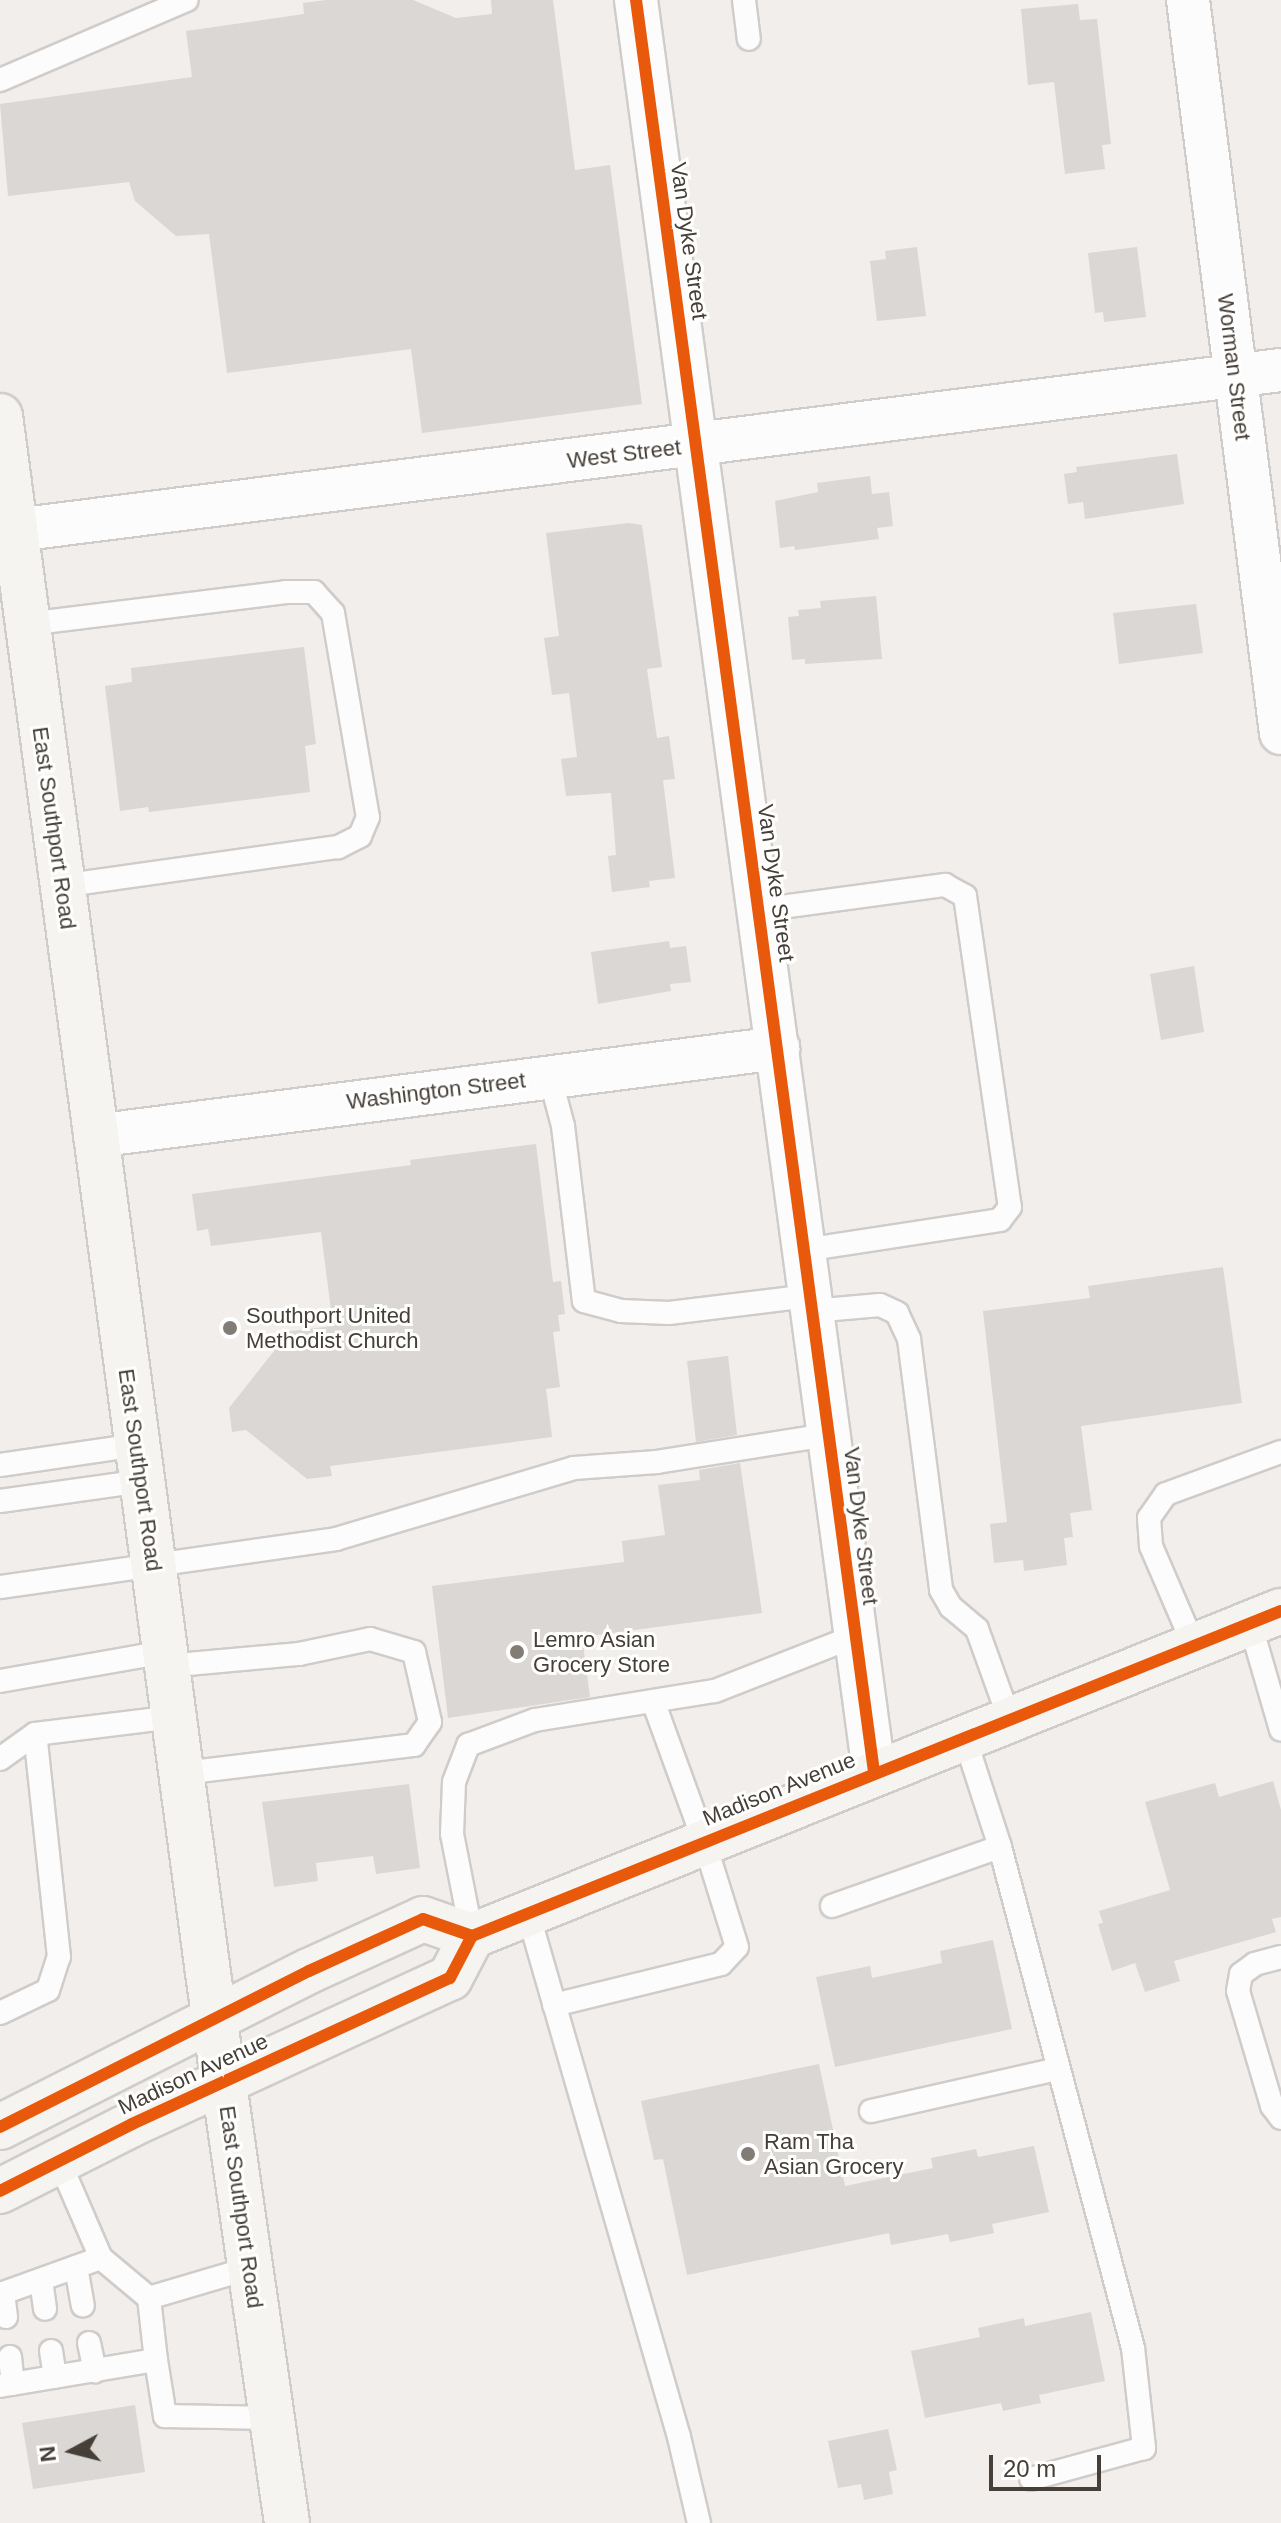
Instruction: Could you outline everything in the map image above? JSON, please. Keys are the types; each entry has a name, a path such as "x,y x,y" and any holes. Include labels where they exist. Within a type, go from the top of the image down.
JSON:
{"main road":[{"name":"East Southport Road","path":"0,416 7,530 27,624 214,2018 287,2523"},
{"name":"Madison Avenue","path":"0,2191 223,2082 450,1978 472,1936 1266,1617"},
{"name":"Madison Avenue","path":"0,2127 214,2018 423,1919 472,1936"}],"street":[{"name":"Van Dyke Street","path":"636,0 874,1772"},
{"name":"Worman Street","path":"1188,0 1281,733"},
{"name":"West Street","path":"7,530 696,446 1281,370"},
{"name":"Washington Street","path":"95,1136 778,1048"}],"lane":[{"path":"0,80 187,0"},
{"path":"744,0 749,39"},
{"path":"27,624 286,592 314,592 333,613 368,817 360,836 338,847 62,886"},
{"path":"759,910 945,885 965,896 1010,1207 1000,1220 804,1250"},
{"path":"550,1077 563,1126 584,1301 621,1311 669,1313 811,1303 880,1305 897,1313 909,1339 941,1590 951,1607 977,1629 1009,1718"},
{"path":"0,1587 336,1539 574,1468 657,1462 828,1435"},
{"path":"1194,1646 1151,1546 1149,1518 1166,1494 1281,1452"},
{"path":"0,1465 139,1463"},
{"path":"0,1501 139,1463"},
{"path":"1266,1617 1281,1730"},
{"path":"472,1936 452,1834 454,1782 468,1745 535,1720 715,1691 855,1636"},
{"path":"0,1681 165,1659 299,1654 370,1639 414,1652 430,1722 414,1745 181,1773"},
{"path":"554,2005 721,1964 737,1947 704,1841 653,1701"},
{"path":"0,1759 35,1734 173,1717"},
{"path":"0,2013 48,1990 59,1957 35,1734"},
{"path":"964,1736 1000,1847 1133,2348 1144,2448 1031,2479"},
{"path":"832,1906 1000,1847"},
{"path":"528,1913 679,2437 699,2523"},
{"path":"1281,1957 1255,1964 1241,1974 1238,1991 1272,2106 1281,2118"},
{"path":"871,2111 1058,2069"},
{"path":"59,2161 101,2258 149,2298 165,2416 272,2418"},
{"path":"6,2317 1,2292 101,2258"},
{"path":"76,2267 83,2305"},
{"path":"149,2298 250,2268"},
{"path":"41,2280 45,2309"},
{"path":"89,2343 95,2371"},
{"path":"51,2351 55,2377"},
{"path":"10,2357 7,2385 156,2360"}],"building":[{"path":"413,0 456,18 492,14 491,0 553,0 575,170 610,165 642,404 422,433 411,349 227,373 209,234 176,236 135,201 129,182 8,196 0,104 192,77 186,31 304,14 303,3"},
{"path":"1078,4 1080,20 1097,19 1111,144 1102,145 1105,169 1065,174 1054,82 1028,85 1021,9"},
{"path":"917,247 926,316 877,321 870,261 886,259 885,251"},
{"path":"1137,247 1146,317 1104,322 1103,312 1095,313 1088,253"},
{"path":"1177,454 1184,504 1085,519 1083,502 1068,504 1064,474 1077,472 1076,467"},
{"path":"870,476 872,494 889,492 893,526 877,528 879,539 795,550 794,546 780,548 775,501 818,492 817,483"},
{"path":"629,523 642,525 662,667 647,669 657,738 669,736 675,779 663,780 675,878 649,881 650,887 612,892 608,856 616,855 611,793 566,796 561,759 577,757 569,693 552,695 544,638 559,636 546,533"},
{"path":"876,596 882,659 805,664 805,659 792,660 788,617 799,616 798,610 821,608 820,601"},
{"path":"1196,604 1203,653 1119,664 1113,613"},
{"path":"304,647 316,744 305,746 310,792 149,812 148,807 120,811 105,686 132,682 131,668"},
{"path":"669,941 670,948 686,946 691,982 670,984 671,991 598,1004 591,952"},
{"path":"1194,966 1204,1032 1161,1040 1150,974"},
{"path":"536,1144 553,1282 561,1281 565,1314 558,1315 560,1331 553,1332 560,1387 546,1389 552,1437 330,1466 332,1476 307,1479 246,1430 232,1432 229,1408 278,1346 276,1333 333,1326 321,1232 211,1246 208,1229 197,1231 192,1194 411,1165 410,1160"},
{"path":"1223,1267 1242,1403 1081,1426 1092,1510 1070,1513 1073,1537 1064,1538 1067,1565 1024,1571 1023,1560 994,1563 990,1524 1007,1522 983,1311 1090,1298 1088,1286"},
{"path":"728,1356 737,1435 696,1442 687,1361"},
{"path":"740,1463 762,1613 582,1637 590,1697 448,1718 432,1586 624,1562 622,1541 665,1535 658,1485 700,1480 699,1470"},
{"path":"1273,1781 1281,1810 1281,1917 1272,1919 1276,1932 1174,1961 1180,1981 1145,1992 1135,1963 1112,1971 1098,1924 1103,1923 1099,1911 1170,1890 1145,1802 1215,1783 1219,1797"},
{"path":"409,1784 420,1868 376,1874 373,1856 316,1863 318,1881 274,1887 262,1802"},
{"path":"993,1940 1012,2029 835,2067 816,1977 870,1966 872,1978 942,1963 940,1951"},
{"path":"819,2064 845,2186 933,2168 931,2158 976,2149 978,2157 1034,2146 1049,2212 992,2224 994,2233 950,2242 948,2234 891,2245 889,2233 687,2275 663,2159 654,2160 641,2101"},
{"path":"1091,2312 1105,2381 1039,2395 1041,2403 1003,2411 1001,2403 925,2418 911,2351 980,2337 978,2328 1024,2318 1025,2326"},
{"path":"135,2405 145,2472 33,2489 22,2423"},
{"path":"888,2429 897,2470 889,2472 893,2494 864,2500 861,2484 838,2488 828,2441"}],"cycle path":[{"path":"636,0 874,1772"},
{"path":"0,2191 132,2124 450,1978 472,1936 1281,1611"},
{"path":"0,2127 309,1971 423,1919 472,1936"}],"place":[{"name":"Southport United Methodist Church","path":"230,1328"},
{"name":"Lemro Asian Grocery Store","path":"517,1652"},
{"name":"Ram Tha Asian Grocery","path":"748,2154"}]}
